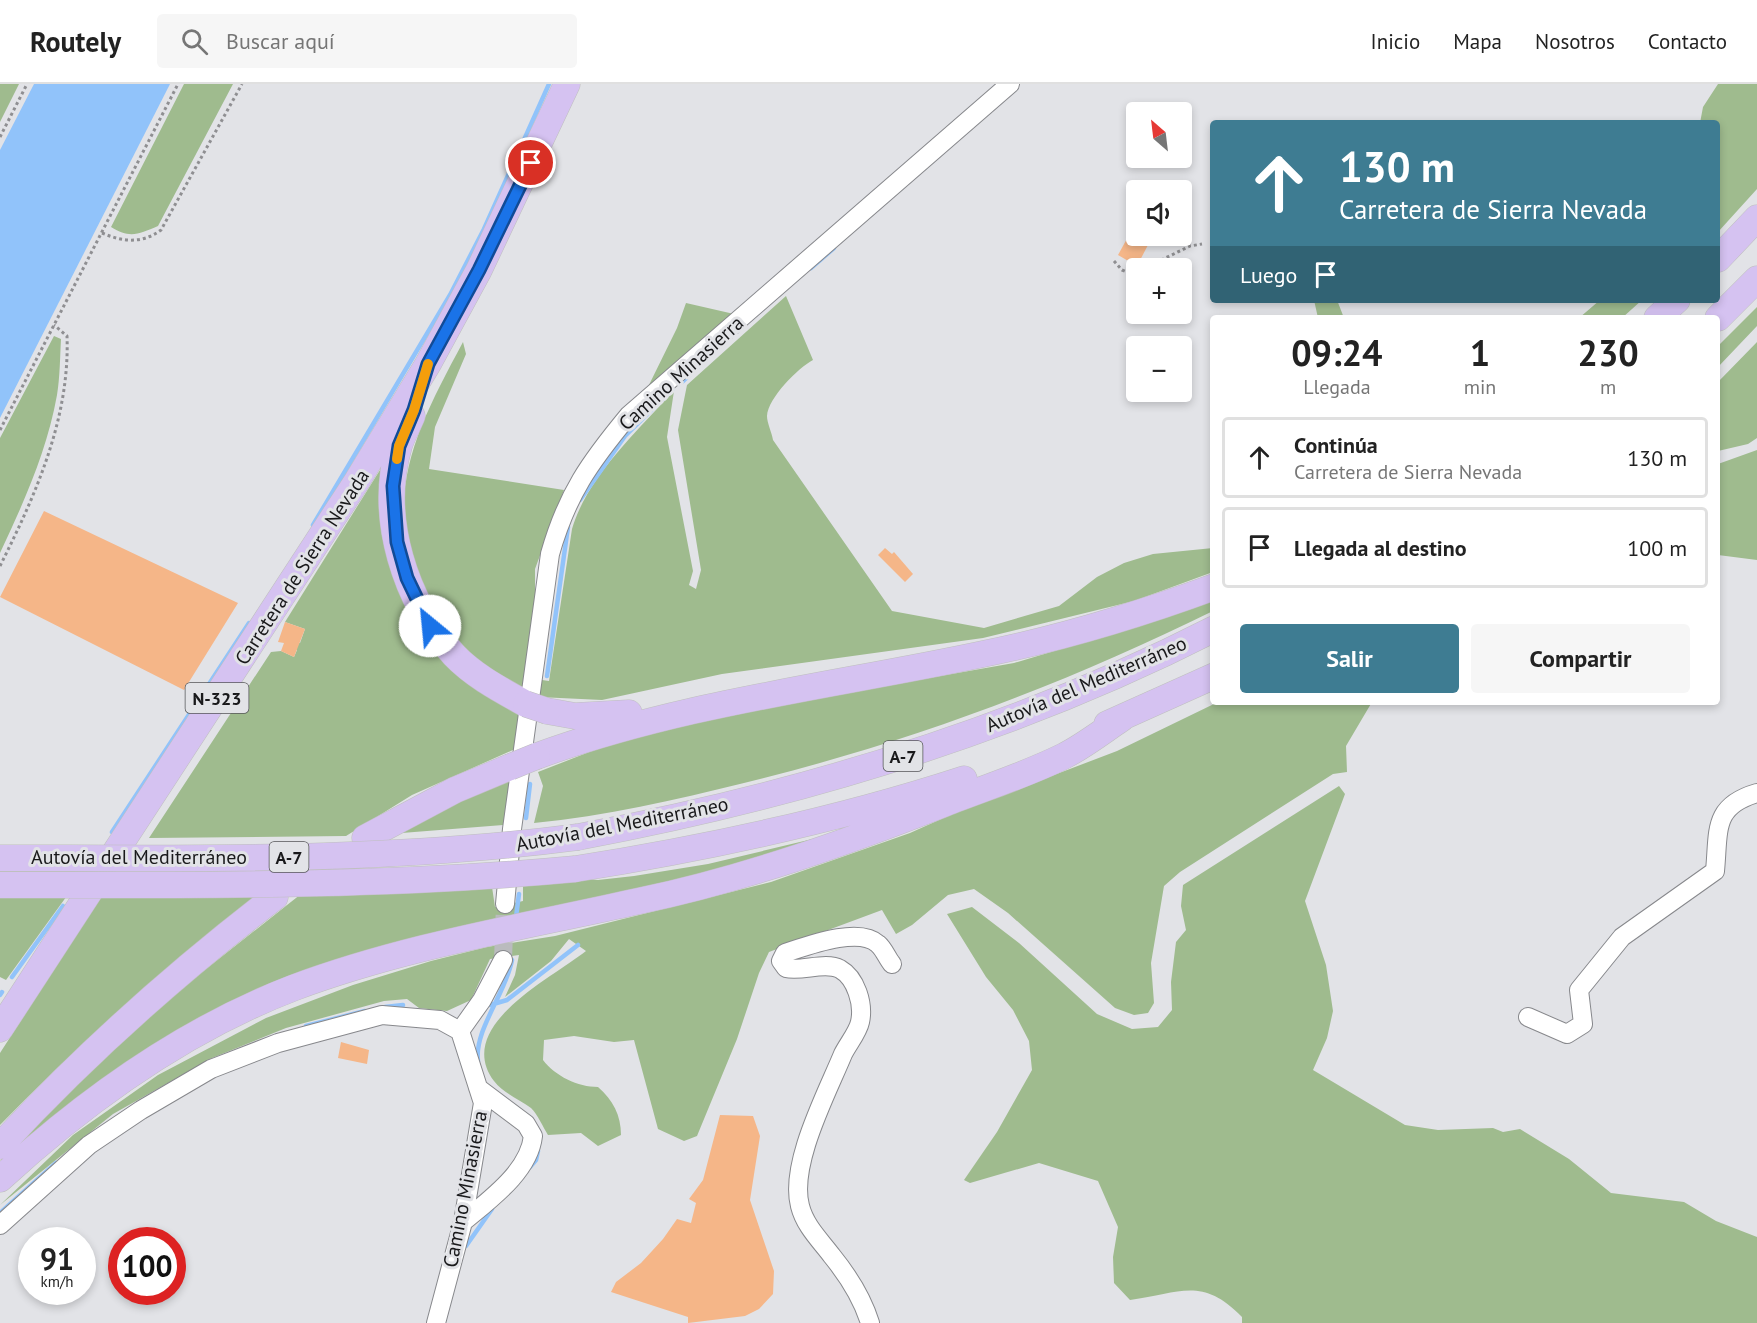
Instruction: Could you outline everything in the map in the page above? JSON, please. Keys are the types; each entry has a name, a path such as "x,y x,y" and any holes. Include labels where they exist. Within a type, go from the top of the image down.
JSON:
{"highway":[{"name":"Carretera de Sierra Nevada","path":"0,1029 319,540 428,364 479,270 567,84"},
{"path":"1720,257 1757,218"},
{"path":"1720,316 1757,279"},
{"path":"1660,315 1674,303"},
{"path":"428,364 414,410 399,446 393,486 394,523 400,561 414,595 430,626 456,657 488,683 536,708 575,716 608,716 693,700 729,701"},
{"path":"365,838 455,790 537,756 631,725 729,701 936,664 1057,638 1148,611 1210,588"},
{"name":"Autovía del Mediterráneo","path":"0,858 402,855 492,848 578,837 675,819 892,760 1031,711 1160,656 1210,631"},
{"name":"Autovía del Mediterráneo","path":"0,885 387,881 498,876 575,869 723,844 888,804 1052,748 1210,678"},
{"path":"0,1179 67,1121 141,1068 214,1025 291,989 374,961 460,938 643,901 760,870 899,822 1065,755 1121,719"},
{"path":"0,1146 84,1059 158,991 275,897"}],"street":[{"name":"Camino Minasierra","path":"505,904 512,829 550,554 560,520 590,463 629,415 1010,84"},
{"path":"1528,1017 1567,1034 1583,1024 1579,990 1622,937 1715,871 1720,819 1737,799 1757,793"},
{"path":"870,1323 864,1302 813,1233 800,1206 798,1178 812,1131 860,1022 856,988 851,977 838,968 794,970 786,968 782,961 785,953 797,949 834,939 860,936 878,943 892,964"},
{"path":"0,1225 89,1145 141,1110 211,1069 279,1043 334,1026 382,1015 440,1020 460,1031 482,1000 503,960"},
{"name":"Camino Minasierra","path":"436,1323 462,1222 483,1103 460,1031"},
{"path":"462,1222 486,1203 531,1153 533,1136 517,1117 478,1088"}],"path":[{"path":"0,137 27,84"},
{"path":"0,430 178,84"},
{"path":"102,233 123,241 148,239 161,230 242,84"},
{"path":"1165,258 1202,243"},
{"path":"1114,261 1126,272"},
{"path":"0,566 34,499 57,427 68,360 67,336 54,325"}],"green space":[{"path":"0,84 19,84 0,122"},
{"path":"184,84 233,84 158,226 134,234 118,231 111,227"},
{"path":"1718,84 1757,84 1757,189 1720,230 1720,120 1701,120 1703,107"},
{"path":"786,296 813,360 792,376 772,401 767,416 773,440 892,611 984,628 1059,606 1097,577 1124,563 1153,554 1210,548 1210,573 1134,601 983,638 722,674 602,700 539,697 542,680 549,681 572,529 579,510 589,491 615,455 674,391 667,437 693,571 689,585 696,589 701,570 678,430 687,385"},
{"path":"686,303 734,314 647,389 677,328"},
{"path":"1315,303 1338,303 1343,315 1317,315"},
{"path":"1596,303 1639,303 1625,315 1582,315"},
{"path":"1757,307 1757,326 1720,365 1720,344"},
{"path":"54,336 61,339 59,381 53,416 34,476 0,553 0,438"},
{"path":"463,342 466,354 435,427 429,469 564,490 535,569 535,612 527,693 475,661 458,644 432,603 415,567 406,534 404,501 408,470 417,438"},
{"path":"1757,342 1757,438 1748,444 1720,451 1720,380"},
{"path":"1757,450 1757,560 1720,555 1720,463"},
{"path":"385,462 391,564 523,715 515,749 412,795 346,836 149,838 271,652 281,651 294,657 297,650 290,647 292,641 300,643 305,629 285,622"},
{"path":"1210,599 1210,612 1157,638 1042,687 925,731 805,767 718,789 614,812 534,823 543,786 538,772 620,740 736,712 1014,663 1141,625"},
{"path":"1212,705 1370,705 1346,746 1347,772 1333,774 1180,872 1164,886 1151,963 1154,1003 1148,1013 1134,1015 1115,1008 1008,913 974,889 948,895 912,925 896,934 882,910 769,952 759,973 737,1039 697,1136 684,1141 658,1129 634,1040 614,1042 574,1036 544,1040 543,1060 548,1066 560,1076 575,1083 598,1087 615,1108 620,1121 621,1135 598,1146 581,1133 548,1135 531,1108 506,1092 494,1081 485,1061 486,1041 496,1023 512,1005 586,951 569,939 551,961 505,997 515,975 519,955 490,959 471,1000 447,1011 419,1008 407,999 384,1001 286,1028 212,1058 113,1114 0,1205 73,1135 158,1075 266,1018 353,985 431,961 487,947 555,936 771,882 910,833 957,812 1117,751"},
{"path":"518,771 503,825 389,834"},
{"path":"1339,786 1345,794 1305,901 1326,965 1333,1011 1327,1038 1313,1070 1405,1125 1438,1130 1493,1128 1503,1132 1520,1129 1569,1159 1611,1193 1684,1202 1716,1221 1757,1237 1757,1323 1242,1323 1242,1317 1228,1304 1215,1296 1202,1292 1177,1291 1130,1300 1114,1283 1113,1257 1118,1227 1098,1181 1039,1163 970,1183 964,1180 997,1132 1032,1070 1029,1041 1013,1010 986,977 947,914 972,907 1019,943 1097,1014 1132,1029 1158,1027 1172,1010 1171,982 1176,942 1186,930 1181,906 1183,885"},
{"path":"842,832 728,871 341,959 8,1157 33,1127 111,1050 182,988 301,894 492,887 495,907 523,901 523,882 575,878 598,880 634,876 708,864"},
{"path":"104,892 261,893 126,1004 0,1125 0,1053"},
{"path":"0,893 69,893 6,980 0,977"}],"water":[{"path":"34,84 170,84 0,418 0,150"}],"building":[{"path":"1126,240 1126,246 1147,246 1141,258 1126,260 1118,255"},
{"path":"44,511 238,603 184,690 0,597"},
{"path":"885,548 892,554 894,552 913,574 905,582 878,555"},
{"path":"285,622 305,629 294,657 281,651 284,643 278,642"},
{"path":"341,1042 369,1050 367,1064 338,1058"},
{"path":"720,1115 753,1116 760,1136 750,1200 774,1271 773,1294 759,1309 745,1316 688,1323 688,1317 611,1292 616,1282 641,1263 663,1239 677,1219 691,1223 696,1203 689,1199 703,1180"}],"waterway":[{"path":"313,525 450,295 484,229 549,84"},
{"path":"811,268 834,248"},
{"path":"682,382 705,360"},
{"path":"580,500 625,436 672,390"},
{"path":"547,676 568,527"},
{"path":"112,832 249,623"},
{"path":"526,818 530,784"},
{"path":"516,917 519,894"},
{"path":"12,977 63,906"},
{"path":"490,1005 507,1000 578,945"},
{"path":"478,1061 478,1049 485,1024 504,985 512,960"},
{"path":"385,1007 403,1005"},
{"path":"306,1026 365,1011"},
{"path":"530,1167 536,1160 538,1151"},
{"path":"0,1213 56,1163"},
{"path":"466,1246 492,1209"}],"tunnel":[{"path":"503,960 505,904"}],"slow traffic":[{"path":"397,459 399,446 414,410 428,364"}],"route":[{"path":"430,626 400,561 394,523 393,486 399,446 414,410 428,364 479,270 531,163"}]}
